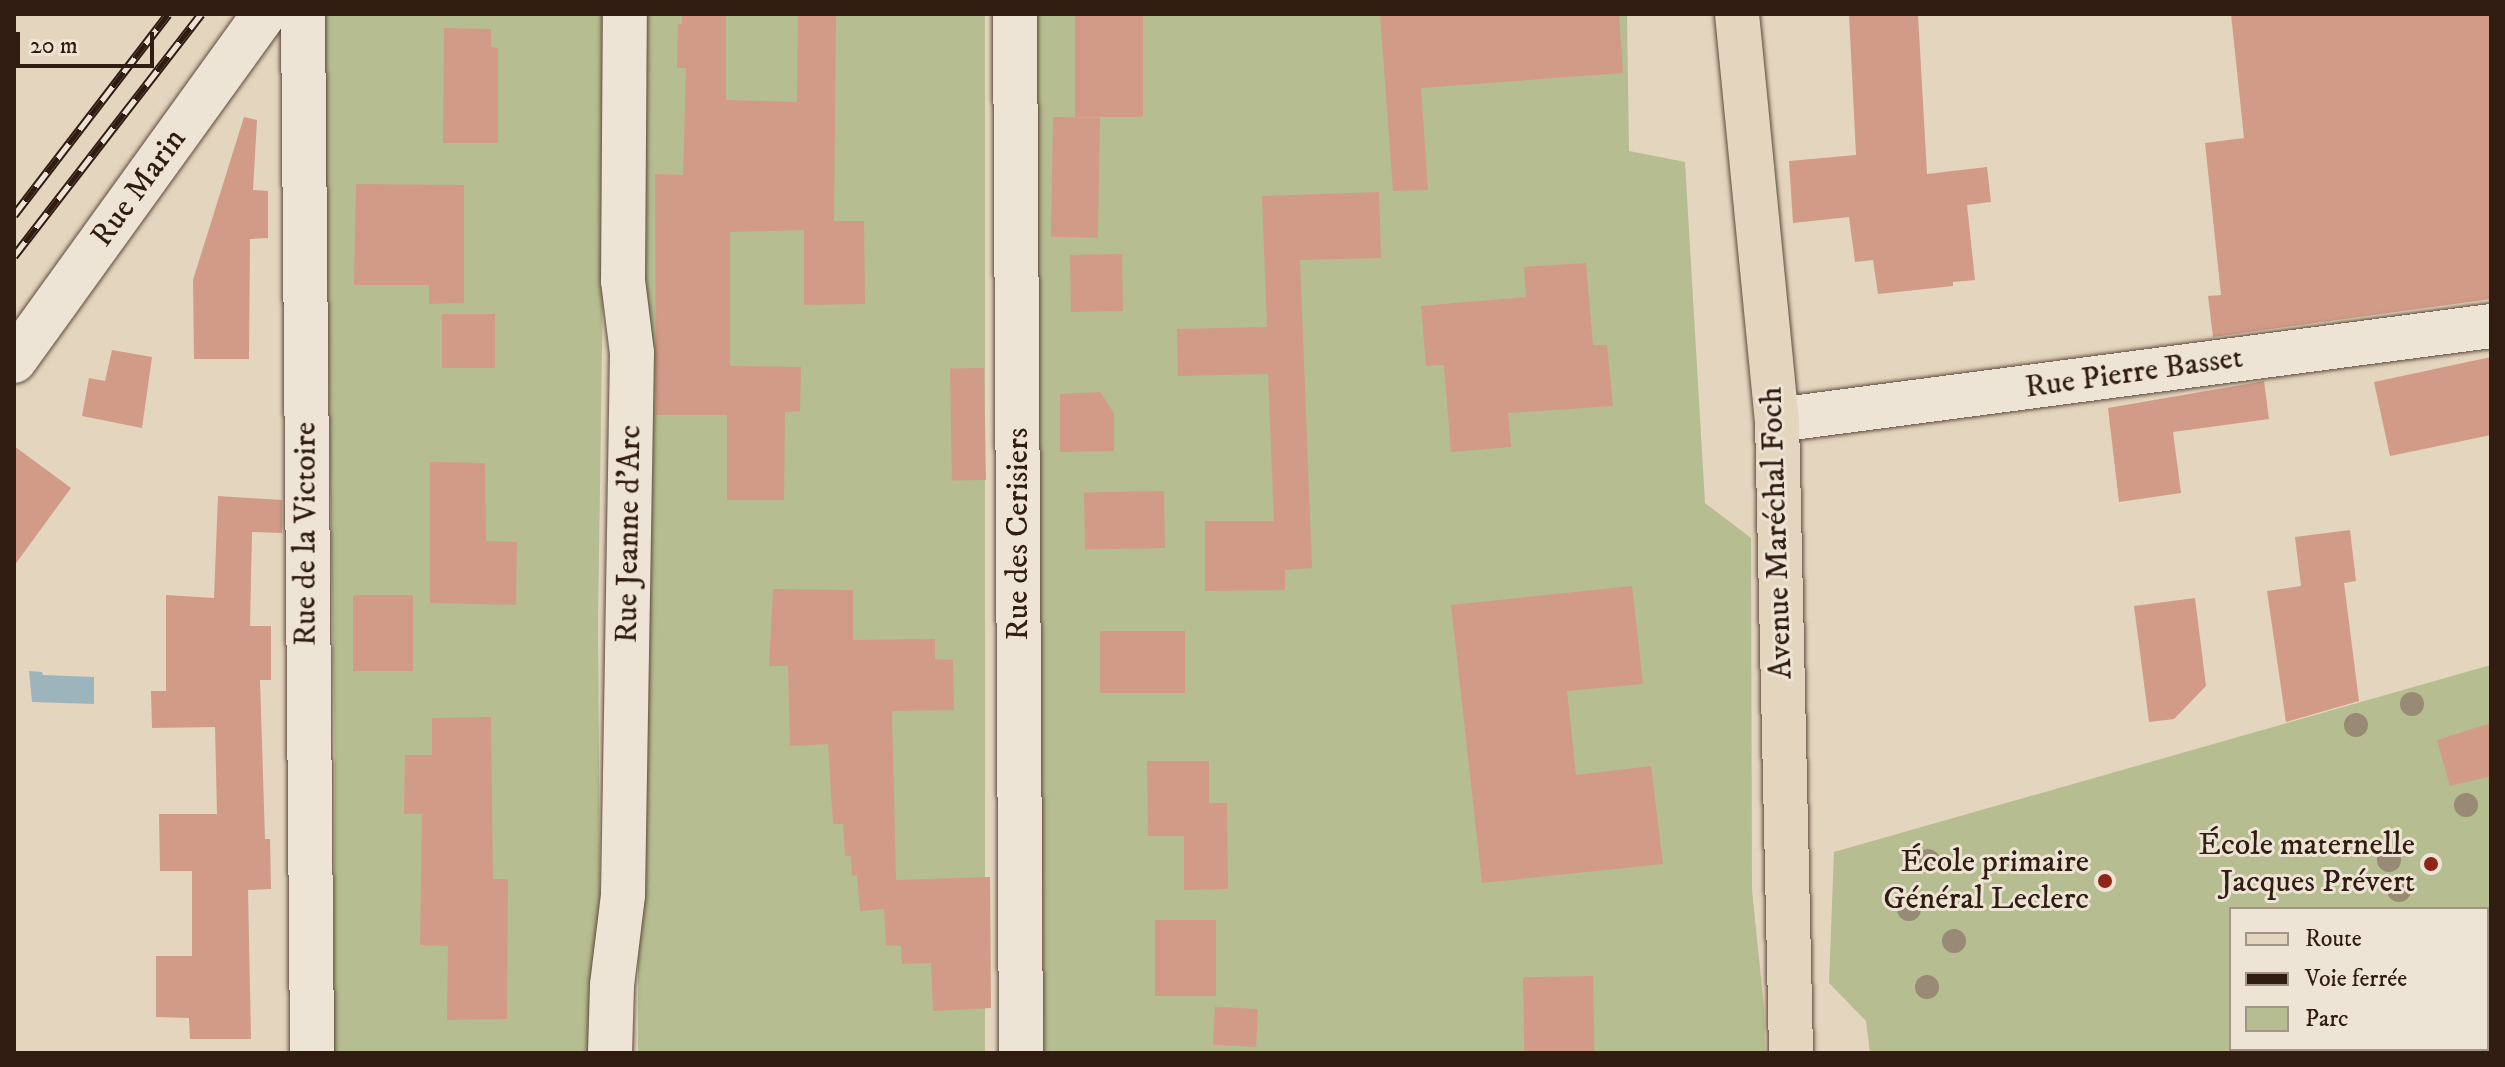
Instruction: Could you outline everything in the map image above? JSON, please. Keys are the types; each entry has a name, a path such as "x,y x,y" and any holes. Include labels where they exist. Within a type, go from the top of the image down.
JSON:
{"main road":[{"name":"Avenue Maréchal Foch","path":"1737,14 1777,420 1791,1053"}],"street":[{"name":"Rue Marin","path":"14,361 264,14"},
{"name":"Rue de la Victoire","path":"303,14 312,1053"},
{"name":"Rue Jeanne d'Arc","path":"610,1053 612,985 623,895 632,353 623,281 625,14"},
{"name":"Rue des Cerisiers","path":"1015,14 1021,1053"},
{"name":"Rue Pierre Basset","path":"1777,420 2491,326"}],"green space":[{"path":"323,14 607,14 598,622 601,1053 333,1053 335,763"},
{"path":"638,14 985,14 985,1053 638,1053"},
{"path":"1033,14 1627,14 1629,151 1685,162 1705,503 1751,538 1752,890 1764,1007 1765,1053 1044,1053"},
{"name":"École primaire Général Leclerc","path":"2491,665 2491,1002 2489,907 2229,907 2229,1051 2422,1051 1870,1053 1866,1021 1829,983 1834,852"}],"water":[{"path":"29,671 42,672 43,675 94,677 94,704 32,702"}],"building":[{"path":"682,14 726,14 726,100 797,102 798,14 836,14 834,221 864,221 865,304 804,305 804,230 730,232 730,366 801,367 800,411 785,412 784,500 727,500 727,415 656,415 655,174 683,175 686,68 677,68 678,24 682,24"},
{"path":"1075,14 1143,14 1143,117 1075,117"},
{"path":"1380,14 1619,14 1623,73 1421,88 1428,190 1393,191"},
{"path":"1849,14 1918,14 1927,174 1987,167 1991,202 1967,205 1975,280 1953,282 1953,286 1878,294 1873,260 1855,262 1849,217 1793,223 1789,161 1856,155"},
{"path":"2231,14 2491,14 2491,299 2213,337 2208,296 2221,295 2205,143 2244,138"},
{"path":"444,28 491,29 491,47 498,48 498,143 443,143"},
{"path":"244,117 257,120 253,190 268,191 268,238 250,239 249,359 194,359 193,280"},
{"path":"1053,117 1100,118 1098,238 1051,237"},
{"path":"356,184 464,185 464,303 429,304 429,285 354,285"},
{"path":"1379,192 1381,258 1300,260 1312,568 1285,570 1285,590 1205,591 1205,521 1274,521 1268,374 1178,376 1177,329 1267,327 1262,196"},
{"path":"1122,254 1123,311 1071,312 1070,255"},
{"path":"1586,263 1593,345 1607,345 1613,406 1508,413 1511,447 1451,452 1444,365 1426,366 1421,306 1526,297 1524,267"},
{"path":"442,314 495,314 495,368 442,368"},
{"path":"112,350 152,357 142,428 82,416 89,378 105,381"},
{"path":"2491,357 2491,435 2390,456 2374,382"},
{"path":"984,368 986,480 952,481 950,369"},
{"path":"2264,381 2269,419 2173,432 2181,493 2119,502 2108,408"},
{"path":"1100,392 1114,413 1114,451 1060,452 1060,394"},
{"path":"14,446 71,488 14,566"},
{"path":"430,462 485,463 486,541 517,542 516,605 430,603"},
{"path":"1164,491 1165,548 1085,549 1084,492"},
{"path":"218,496 282,500 282,533 252,532 250,626 271,626 271,680 260,680 265,839 270,839 271,889 248,890 251,1039 190,1039 189,1018 156,1017 156,956 192,956 192,871 160,871 159,814 217,814 215,727 152,728 151,691 166,691 166,595 214,598"},
{"path":"2350,530 2356,581 2344,583 2359,701 2286,722 2267,591 2301,586 2295,537"},
{"path":"1632,586 1643,684 1567,691 1576,775 1651,766 1663,864 1482,883 1451,605"},
{"path":"773,589 853,590 853,640 935,639 935,659 953,660 954,710 892,711 896,880 990,877 991,1008 933,1011 931,963 902,964 901,946 886,945 884,909 860,911 857,875 852,876 851,856 845,856 843,824 833,824 828,744 790,746 788,666 769,666"},
{"path":"353,595 413,595 413,671 353,671"},
{"path":"2195,598 2206,686 2174,719 2149,722 2134,606"},
{"path":"1100,631 1185,631 1185,693 1100,693"},
{"path":"491,717 493,879 508,879 507,1019 447,1020 448,946 420,945 422,814 404,814 405,755 432,755 432,718"},
{"path":"2491,723 2491,776 2450,786 2437,740"},
{"path":"1147,761 1209,761 1209,803 1227,803 1228,889 1184,890 1184,836 1148,836"},
{"path":"1155,920 1216,920 1216,996 1155,996"},
{"path":"1593,976 1594,1053 1524,1053 1523,977"},
{"path":"1215,1007 1258,1009 1256,1047 1213,1045"}],"railway":[{"path":"14,215 168,14"},
{"path":"14,256 201,14"}],"place":[{"name":"École maternelle Jacques Prévert","path":"2431,864"},
{"name":"École primaire Général Leclerc","path":"2105,881"}]}
